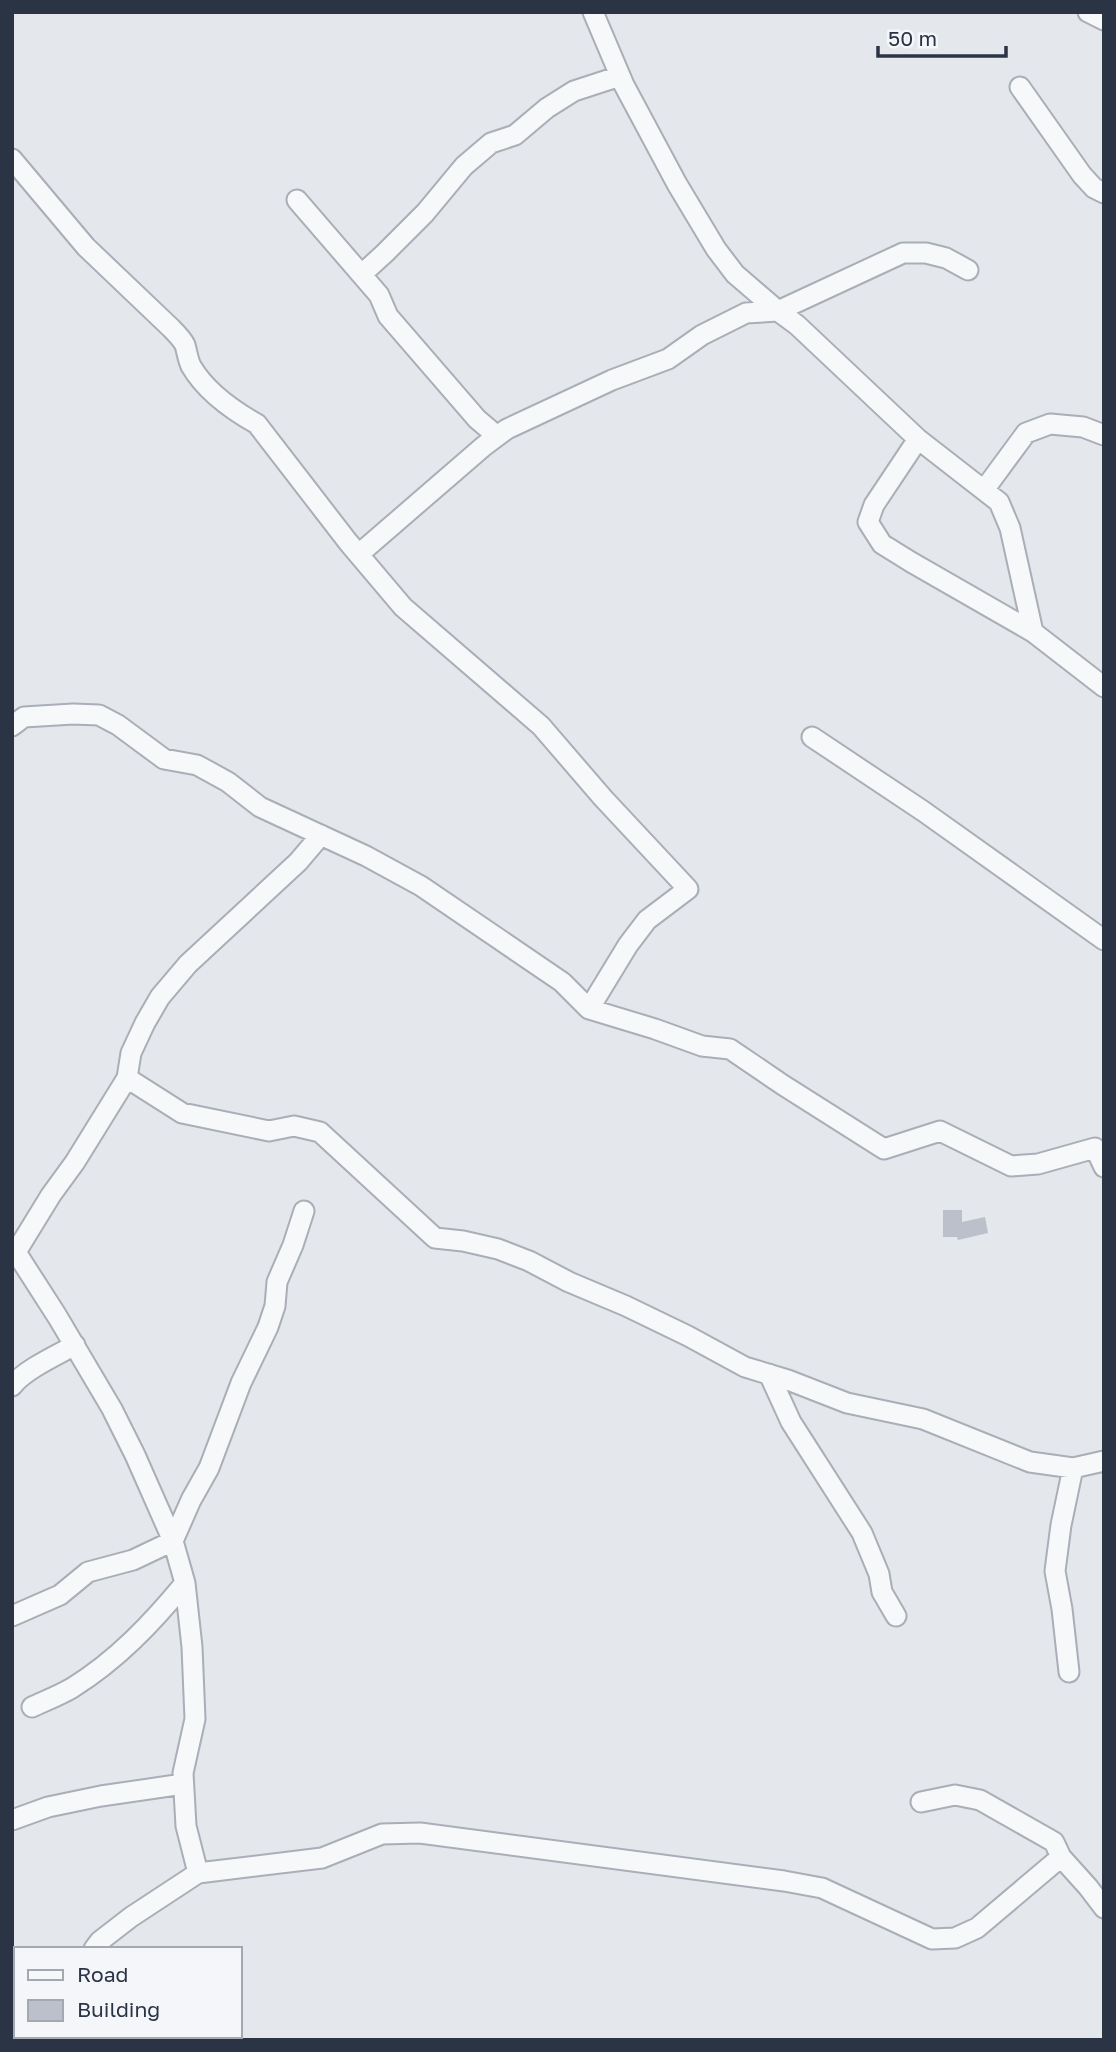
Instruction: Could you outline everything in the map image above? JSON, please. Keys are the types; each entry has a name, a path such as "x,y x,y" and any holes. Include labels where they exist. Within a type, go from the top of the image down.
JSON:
{"street":[{"path":"593,12 620,76 677,184 716,249 735,274 797,325 918,439 999,502 1010,528 1033,632"},
{"path":"1088,12 1104,20"},
{"path":"362,274 425,213 464,166 491,143 515,135 573,91 620,76"},
{"path":"1020,87 1082,175 1094,188 1104,193"},
{"path":"12,159 86,247 172,328 184,342 190,365 201,379 236,412 257,424 403,607 541,726 603,798 688,889 647,920 628,945 589,1009"},
{"path":"297,200 379,295 388,316 477,419 497,436"},
{"path":"359,554 507,429 612,380 668,359 702,335 746,313 778,311 903,253 926,253 946,258 968,271"},
{"path":"984,490 1026,433 1050,424 1083,426 1104,435"},
{"path":"918,439 874,505 869,522 882,544 1033,632 1104,687"},
{"path":"12,726 24,717 99,715 118,725 164,759 197,765 228,782 260,807 421,886 562,982 589,1009 702,1046 730,1049 884,1150 940,1131 1012,1166 1038,1164 1095,1148 1104,1167"},
{"path":"812,737 923,811 1104,940"},
{"path":"198,1873 186,1826 183,1773 195,1719 192,1647 185,1583 173,1541 135,1455 75,1345 14,1249 75,1162 127,1078 131,1053 160,997 188,964 298,862 321,835"},
{"path":"127,1078 182,1113 269,1130 294,1126 320,1132 435,1238 498,1249 529,1261 688,1336 746,1367 847,1402 923,1419 1030,1462 1073,1468 1104,1461"},
{"path":"12,1616 60,1595 88,1572 133,1560 173,1541 209,1468 241,1383 268,1327 275,1306 277,1282 304,1211"},
{"path":"12,1385 75,1345"},
{"path":"769,1374 791,1422 862,1533 882,1592 895,1616"},
{"path":"1069,1672 1055,1571 1073,1468"},
{"path":"32,1707 70,1689 97,1671 145,1630 185,1583"},
{"path":"12,1820 74,1801 184,1784"},
{"path":"920,1802 956,1795 980,1800 1054,1842 1061,1857 1104,1908"},
{"path":"96,1947 131,1917 198,1873 322,1858 382,1834 420,1833 822,1888 932,1938 955,1938 977,1928 1061,1857"}],"building":[{"path":"943,1210 962,1210 962,1222 985,1217 988,1233 958,1240 957,1237 943,1237"}]}
